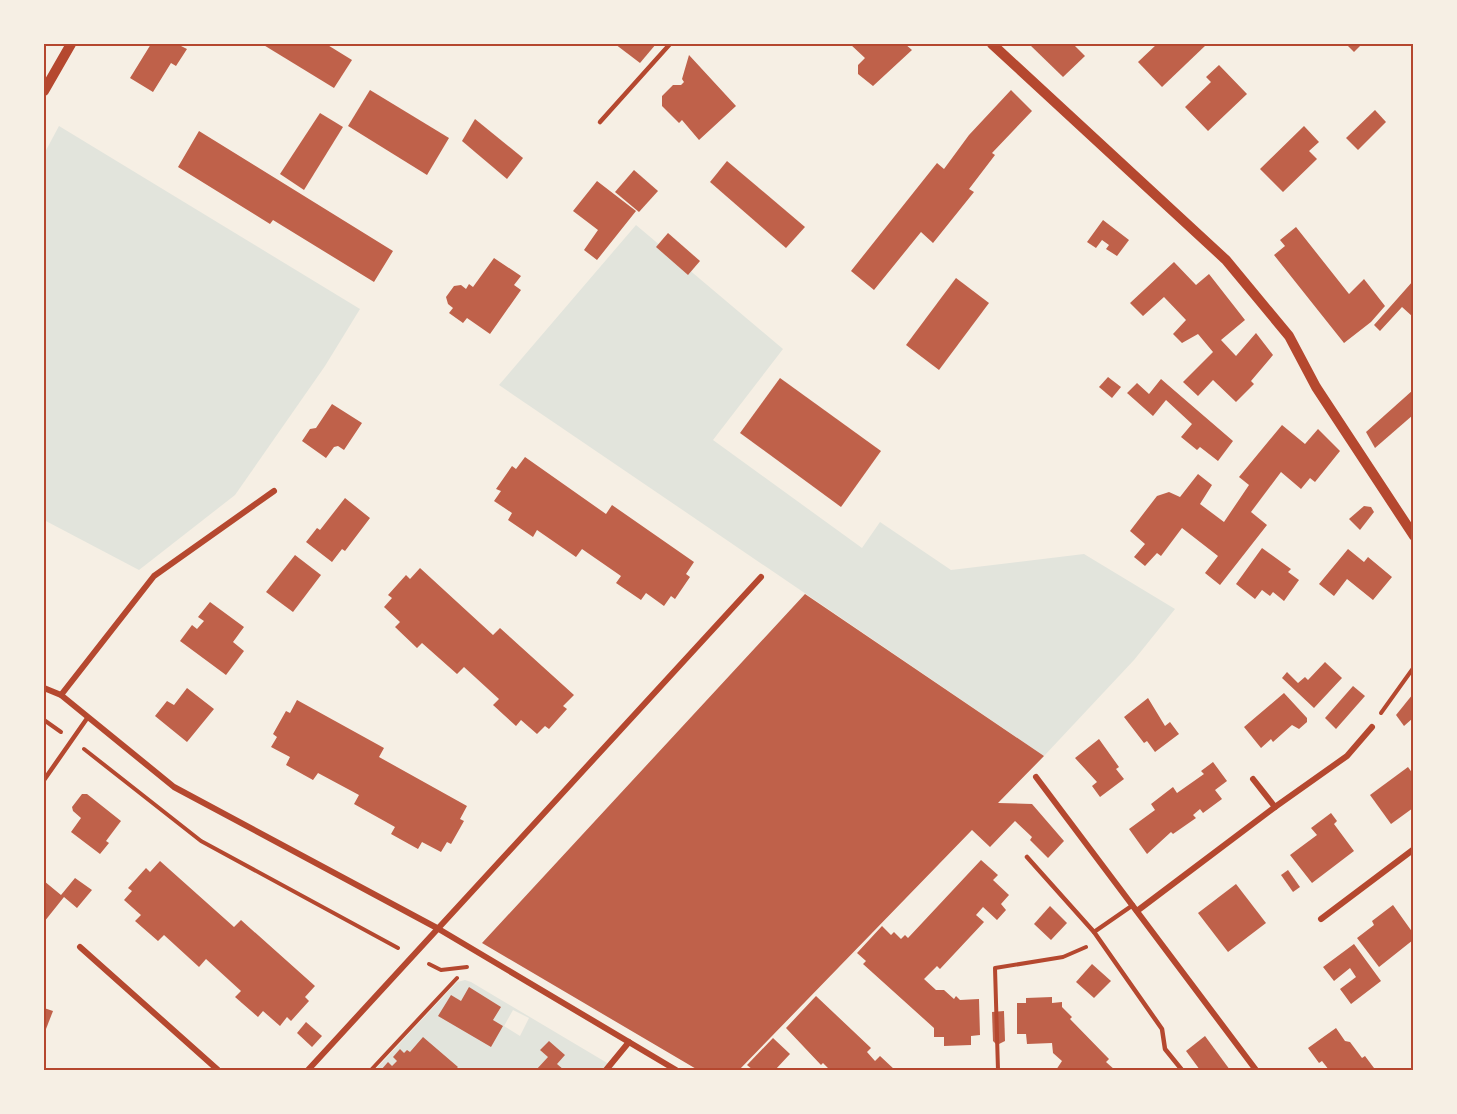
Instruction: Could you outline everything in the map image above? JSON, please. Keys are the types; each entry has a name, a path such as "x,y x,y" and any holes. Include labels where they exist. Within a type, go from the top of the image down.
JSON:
{"street":[{"path":"44,91 70,44"},
{"path":"992,44 1226,260 1289,336 1316,387 1413,536"},
{"path":"61,695 154,576 274,492"},
{"path":"308,1071 761,577"},
{"path":"44,688 61,695 174,787 437,928 676,1071"},
{"path":"1135,908 1347,756 1372,727"},
{"path":"1036,777 1256,1071"},
{"path":"1253,779 1275,807"},
{"path":"1321,919 1413,849"},
{"path":"80,947 218,1071"},
{"path":"606,1071 629,1042"}],"lane":[{"path":"600,122 670,44"},
{"path":"44,780 88,717"},
{"path":"1027,857 1095,932 1162,1029 1165,1049 1182,1071"},
{"path":"1095,932 1135,908"}],"path":[{"path":"1372,727 1394,691 1413,667"},
{"path":"82,748 201,841 398,947"},
{"path":"998,1071 995,968 1063,957 1100,940"},
{"path":"427,963 441,970 466,966 476,972"},
{"path":"371,1071 457,978"}],"shaded area":[{"path":"59,126 360,309 325,366 235,495 139,570 44,520 44,154"},
{"path":"636,225 783,349 713,440 862,548 880,522 951,570 1084,554 1175,609 1134,660 1044,756 499,385"},
{"path":"465,980 471,982 619,1070 375,1070 457,982","holes":["513,1010 529,1018 520,1036 504,1026"]}],"building":[{"path":"151,44 183,44 181,46 187,49 176,66 171,63 153,92 130,78"},
{"path":"262,44 326,44 352,60 334,88"},
{"path":"615,44 656,44 640,63"},
{"path":"850,44 905,44 912,50 873,86 858,74 858,65 865,58"},
{"path":"1029,44 1073,44 1085,56 1063,77"},
{"path":"1157,44 1207,44 1162,87 1138,62"},
{"path":"1346,44 1362,44 1354,52"},
{"path":"689,55 736,106 699,140 682,120 679,123 662,106 662,96 673,85 681,85 684,82 682,79"},
{"path":"1219,65 1247,94 1208,131 1185,107 1211,82 1206,77"},
{"path":"370,90 449,138 427,175 348,126"},
{"path":"1011,90 1032,111 992,153 995,155 969,189 974,192 933,243 921,232 874,290 851,271 937,163 944,169 969,135"},
{"path":"1375,110 1386,122 1358,150 1346,138"},
{"path":"320,113 343,127 304,190 280,174"},
{"path":"475,119 523,158 507,179 462,141"},
{"path":"1304,126 1319,142 1309,151 1317,159 1283,192 1260,169"},
{"path":"199,131 393,251 374,282 273,220 270,224 178,167"},
{"path":"727,161 805,227 786,248 710,182"},
{"path":"634,170 658,191 639,212 615,192"},
{"path":"597,181 636,211 597,260 584,250 598,230 573,211"},
{"path":"1103,220 1129,240 1117,256 1106,249 1109,245 1102,240 1096,248 1087,242"},
{"path":"1296,227 1349,294 1364,279 1385,306 1371,322 1344,343 1274,255 1285,246 1280,240"},
{"path":"668,233 700,261 688,275 656,247"},
{"path":"494,258 521,276 514,285 521,290 490,334 467,318 463,323 449,313 453,308 448,304 446,297 454,286 461,285 466,289 469,284 473,287"},
{"path":"1174,262 1196,285 1209,274 1245,320 1221,340 1236,356 1256,333 1273,355 1251,381 1254,384 1236,402 1213,380 1198,396 1183,382 1213,352 1198,334 1182,343 1173,334 1186,320 1164,297 1143,316 1130,303"},
{"path":"956,278 989,303 939,370 906,345"},
{"path":"1413,281 1413,317 1402,307 1380,331 1374,325"},
{"path":"1108,377 1121,387 1112,398 1099,387"},
{"path":"780,378 881,451 841,507 740,433"},
{"path":"1161,379 1233,441 1218,461 1200,447 1197,450 1181,437 1192,424 1166,400 1153,416 1127,393 1137,383 1149,394"},
{"path":"1413,390 1413,415 1375,448 1366,432"},
{"path":"332,404 362,423 344,450 338,446 334,447 326,458 302,441 310,429 316,428"},
{"path":"1282,425 1305,444 1318,429 1340,451 1315,482 1310,478 1301,489 1281,472 1251,512 1267,525 1220,585 1205,573 1218,556 1182,528 1161,556 1157,553 1145,566 1134,557 1145,544 1130,531 1157,496 1169,492 1180,497 1198,474 1212,485 1200,504 1224,522 1249,485 1239,477"},
{"path":"525,457 606,514 612,505 694,562 686,574 690,577 675,599 671,596 664,606 646,593 641,600 616,583 621,576 582,549 576,557 537,530 533,537 508,520 512,513 494,501 501,491 496,489 512,466 516,469"},
{"path":"345,498 370,518 345,551 342,549 332,562 306,542 317,528 320,530"},
{"path":"1364,506 1371,507 1374,512 1360,530 1349,519"},
{"path":"1262,548 1291,569 1288,572 1299,580 1284,601 1273,592 1270,596 1262,590 1255,599 1236,584"},
{"path":"1348,549 1364,562 1368,557 1392,577 1373,600 1347,579 1334,596 1319,584"},
{"path":"295,555 321,575 293,612 266,592"},
{"path":"420,568 493,635 500,628 574,695 563,706 567,709 549,729 545,726 537,734 521,720 516,726 493,705 499,699 464,667 457,674 422,643 417,648 395,627 400,622 384,607 392,598 388,595 406,575 410,579"},
{"path":"805,594 1044,756 998,803 1032,804 1064,841 1048,858 1030,840 1032,837 1015,821 990,847 972,830 739,1070 698,1070 482,943"},
{"path":"210,602 244,627 233,642 244,651 226,675 180,641 192,625 197,629 204,621 198,617"},
{"path":"1325,662 1342,678 1314,708 1282,678 1287,672 1298,683 1305,677 1308,680"},
{"path":"1353,686 1365,696 1336,729 1325,718"},
{"path":"187,688 214,709 187,742 155,716 167,701 174,705"},
{"path":"1284,693 1307,718 1307,722 1299,729 1292,725 1273,742 1271,739 1261,748 1244,727"},
{"path":"1413,694 1413,718 1404,726 1396,715"},
{"path":"1148,698 1165,726 1170,722 1179,734 1155,752 1147,741 1144,743 1124,717"},
{"path":"297,700 384,748 379,757 467,806 460,819 464,821 451,844 447,842 441,852 422,842 418,849 391,834 395,827 354,804 359,795 318,773 313,780 286,765 290,757 271,747 277,737 273,734 286,711 290,713"},
{"path":"1099,739 1119,767 1116,769 1124,779 1100,797 1092,786 1097,782 1075,758"},
{"path":"1213,762 1227,781 1215,790 1222,799 1203,813 1200,809 1193,815 1196,818 1173,834 1171,832 1147,854 1129,829 1155,810 1151,804 1173,787 1177,793 1204,774 1201,771"},
{"path":"1408,767 1413,774 1413,808 1391,824 1370,795"},
{"path":"82,794 87,794 121,821 106,841 109,843 100,854 71,832 81,818 72,807"},
{"path":"1331,813 1337,821 1334,824 1354,851 1312,883 1290,855 1317,835 1311,828"},
{"path":"981,860 998,875 993,880 1009,895 1001,904 1006,910 997,920 983,907 976,915 984,922 940,969 937,966 924,979 936,990 944,990 954,999 956,996 960,1000 979,999 980,1035 971,1036 971,1045 944,1046 944,1037 934,1037 934,1028 863,964 866,961 857,953 882,926 891,935 894,932 901,939 905,935 908,938"},
{"path":"160,861 234,927 241,920 315,986 305,997 309,1001 291,1021 287,1017 280,1026 263,1011 258,1017 235,997 241,991 206,959 199,967 164,935 158,941 135,921 141,915 124,900 132,891 128,888 146,868 150,872"},
{"path":"1288,870 1300,887 1293,892 1281,875"},
{"path":"75,878 92,890 77,908 64,897 44,922 44,881 61,895"},
{"path":"1236,884 1266,923 1228,952 1198,913"},
{"path":"1393,905 1413,933 1413,940 1379,967 1357,938 1374,925 1372,921"},
{"path":"1050,906 1067,923 1051,940 1034,924"},
{"path":"1354,944 1381,981 1351,1004 1340,989 1356,977 1350,968 1334,981 1323,967"},
{"path":"1092,964 1111,981 1094,998 1076,982"},
{"path":"469,987 501,1007 493,1020 503,1026 491,1047 438,1016 451,995 461,1001"},
{"path":"816,996 871,1048 867,1052 875,1061 880,1056 895,1070 830,1070 823,1063 821,1065 786,1028"},
{"path":"1052,997 1052,1003 1062,1002 1062,1007 1072,1017 1070,1019 1109,1059 1106,1062 1115,1070 1056,1070 1062,1061 1053,1053 1052,1043 1027,1044 1026,1034 1017,1034 1017,1003 1026,1003 1026,998"},
{"path":"44,1008 53,1011 46,1029 44,1028"},
{"path":"1004,1011 1005,1041 997,1045 993,1041 992,1012"},
{"path":"306,1022 322,1036 312,1047 297,1033"},
{"path":"1336,1028 1345,1041 1350,1042 1362,1058 1365,1056 1374,1068 1329,1070 1322,1061 1319,1063 1308,1048"},
{"path":"1205,1036 1230,1070 1200,1070 1186,1051"},
{"path":"423,1037 458,1067 455,1070 381,1070 388,1062 392,1066 397,1061 393,1057 400,1049 404,1053 407,1050 410,1052"},
{"path":"773,1038 790,1054 775,1070 753,1070 747,1065"},
{"path":"549,1041 565,1055 557,1064 564,1070 536,1070 548,1057 540,1050"}]}
